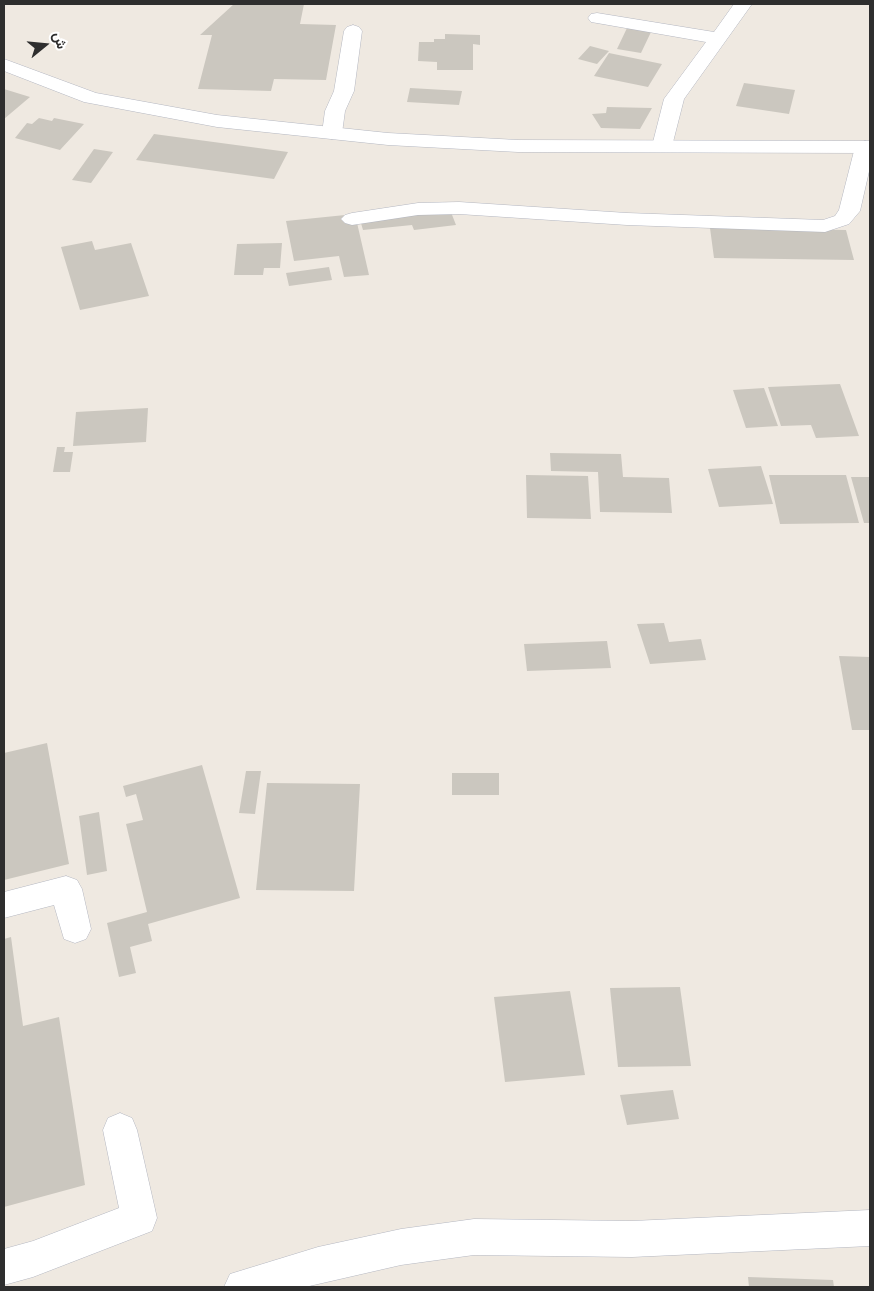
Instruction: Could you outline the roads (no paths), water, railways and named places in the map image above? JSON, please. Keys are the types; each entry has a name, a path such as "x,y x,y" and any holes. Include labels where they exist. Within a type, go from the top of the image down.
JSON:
{"street":[{"path":"662,146 674,99 743,4"},
{"path":"597,18 718,38"},
{"path":"332,133 335,112 344,91 353,31"},
{"path":"4,65 91,98 217,121 332,133 477,145 868,147 849,212 842,220 825,226 627,219 459,208 418,209 352,219"},
{"path":"4,905 66,890 75,929"},
{"path":"4,1267 33,1259 139,1218 120,1130"},
{"path":"243,1287 318,1264 401,1247 474,1237 632,1239 870,1228"}]}
